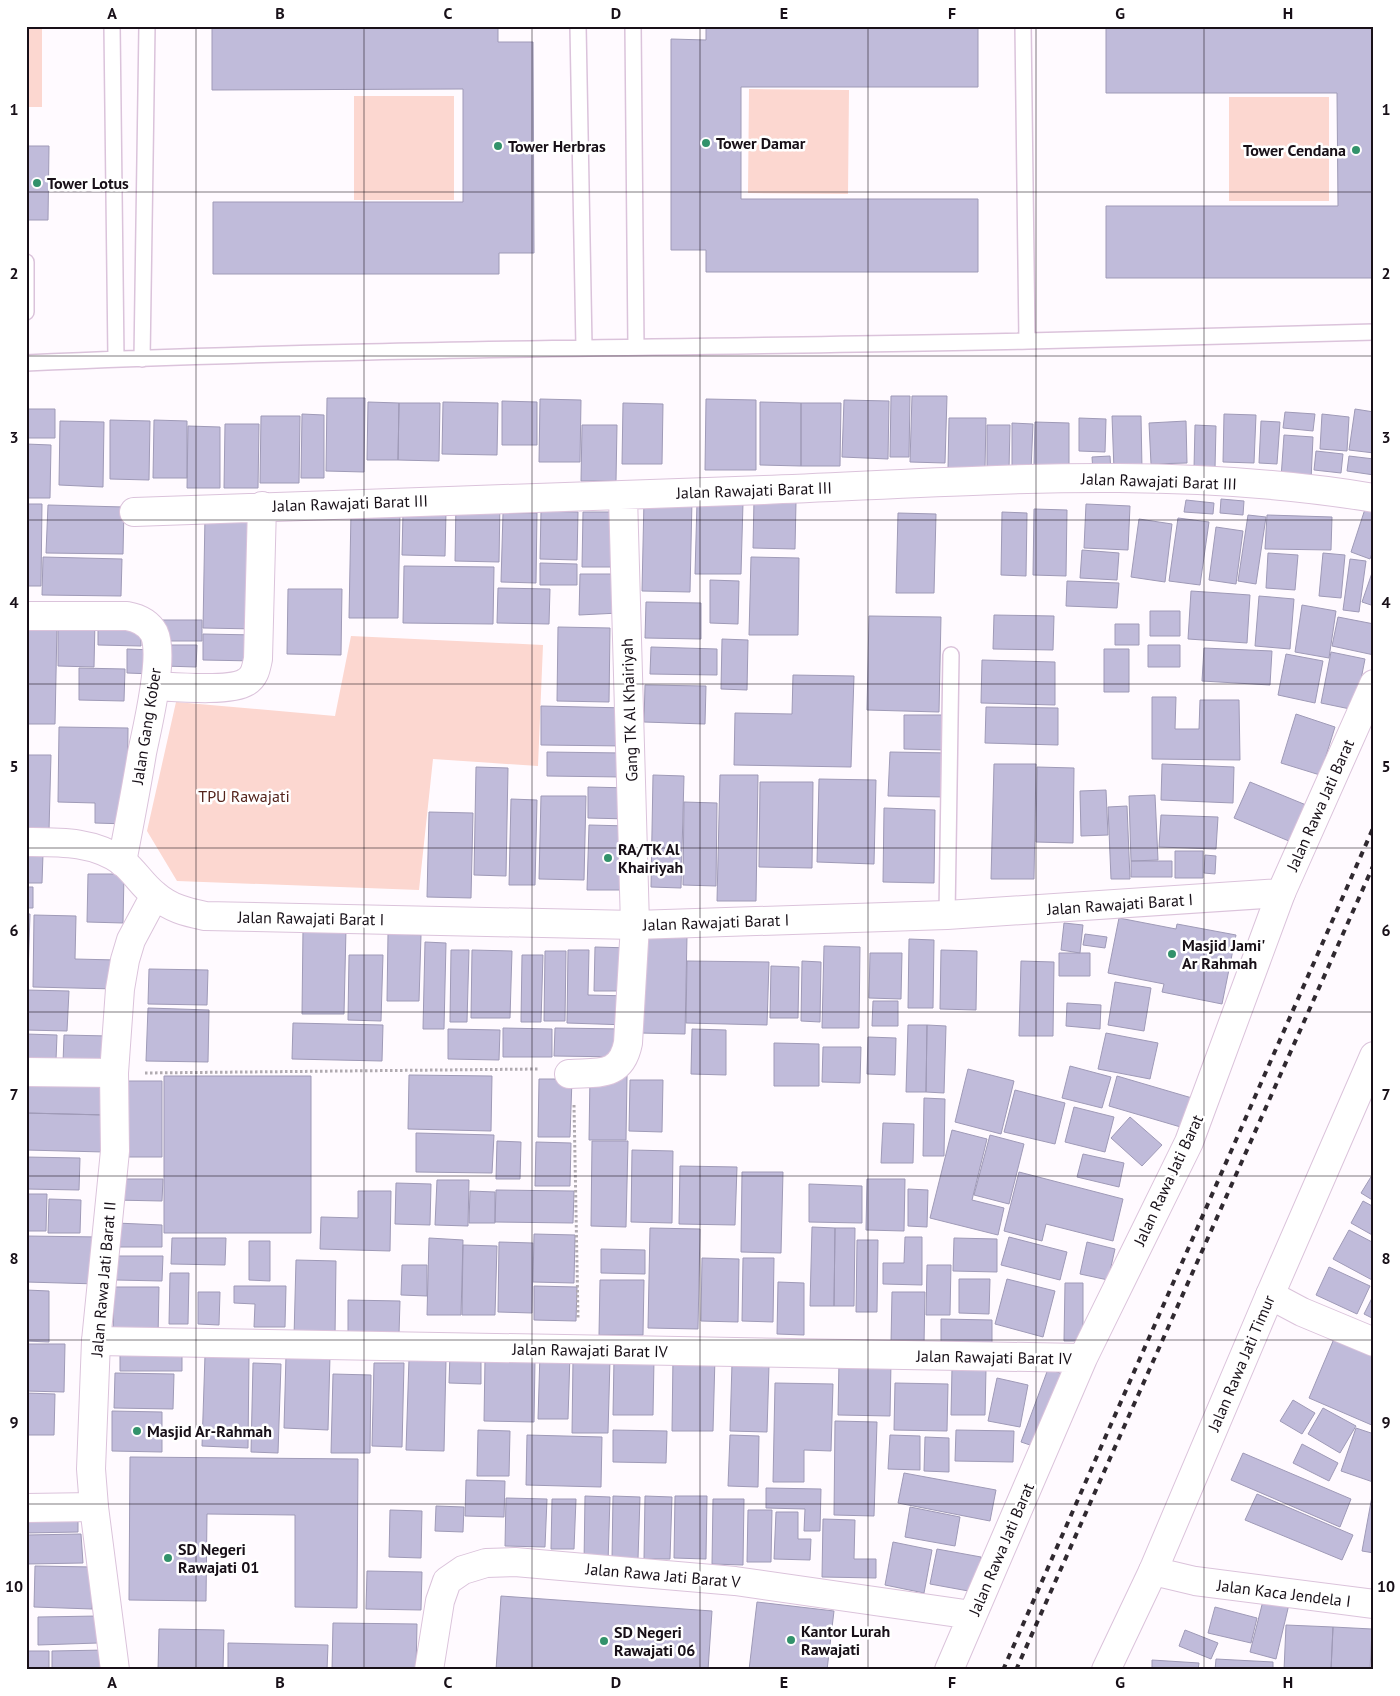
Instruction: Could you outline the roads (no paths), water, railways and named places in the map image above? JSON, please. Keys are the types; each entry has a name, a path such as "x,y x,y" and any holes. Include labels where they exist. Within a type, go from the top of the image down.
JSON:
{"street":[{"name":"Jalan Rawajati Barat III","path":"134,512 262,506 623,496 1087,477 1293,486 1374,498"},
{"name":"Gang TK Al Khairiyah","path":"569,1074 606,1072 615,1068 626,1057 628,1043 635,925 623,496"},
{"path":"155,686 230,687 246,682 255,674 258,658 262,506"},
{"name":"Jalan Gang Kober","path":"26,616 127,616 139,618 148,624 155,634 157,646 155,686 122,862"},
{"name":"Jalan Rawa Jati Barat","path":"949,1670 1083,1358 1189,1142 1281,893 1374,684"},
{"name":"Jalan Rawajati Barat I","path":"26,842 82,844 102,851 122,862 155,895 171,906 184,912 205,916 635,925 947,915 1281,893"},
{"name":"Jalan Rawa Jati Barat II","path":"115,1670 94,1507 91,1469 96,1341 115,1151 114,1073 120,989 131,940 155,895"},
{"name":"Jalan Rawa Jati Timur","path":"1106,1670 1153,1571 1374,1056"},
{"path":"26,1072 114,1073"},
{"path":"1270,1295 1302,1312 1374,1342"},
{"name":"Jalan Rawajati Barat IV","path":"96,1341 1083,1358"},
{"path":"26,1508 94,1507"},
{"name":"Jalan Rawa Jati Barat V","path":"429,1670 440,1601 447,1581 463,1570 486,1563 515,1562 736,1581 972,1615"},
{"name":"Jalan Kaca Jendela I","path":"1153,1571 1195,1581 1374,1604"}],"lane":[{"path":"112,26 116,359"},
{"path":"142,359 147,26"},
{"path":"578,26 584,347"},
{"path":"633,26 636,346"},
{"path":"1023,26 1027,341"},
{"path":"26,262 26,312"},
{"path":"26,363 584,347 1027,341 1374,332"},
{"path":"947,915 951,655"}],"railway":[{"path":"1003,1670 1374,826"},
{"path":"1016,1670 1374,864"}],"place":[{"name":"Tower Damar","path":"706,143"},
{"name":"Tower Herbras","path":"498,146"},
{"name":"Tower Cendana","path":"1356,150"},
{"name":"Tower Lotus","path":"37,183"},
{"name":"RA/TK Al Khairiyah","path":"608,858"},
{"name":"Masjid Jami' Ar Rahmah","path":"1172,954"},
{"name":"Masjid Ar-Rahmah","path":"137,1431"},
{"name":"SD Negeri Rawajati 01","path":"168,1558"},
{"name":"Kantor Lurah Rawajati","path":"791,1640"},
{"name":"SD Negeri Rawajati 06","path":"604,1641"}],"park label":[{"name":"TPU Rawajati","path":"244,796"}]}
